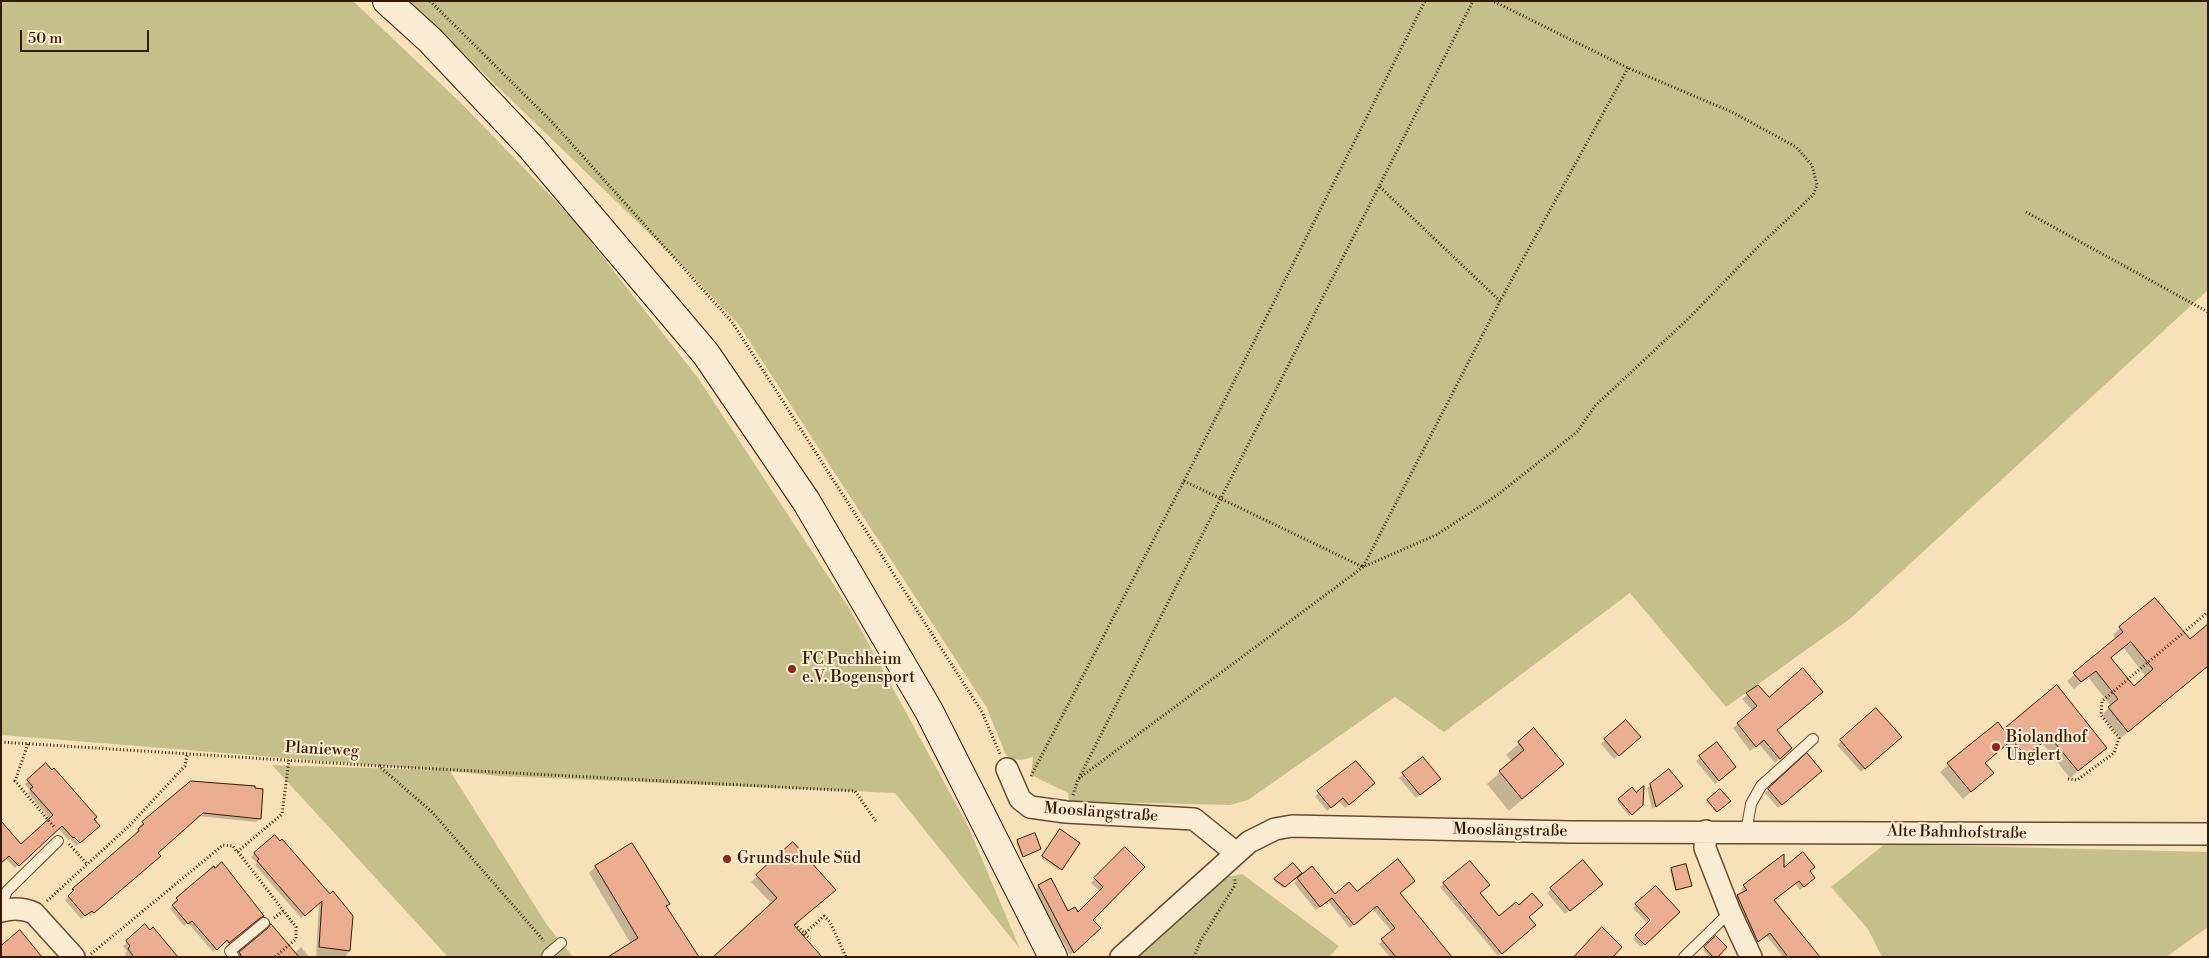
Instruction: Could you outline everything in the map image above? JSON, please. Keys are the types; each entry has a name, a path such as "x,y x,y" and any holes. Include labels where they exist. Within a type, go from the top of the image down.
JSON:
{"street":[{"path":"387,1 430,40 530,147 706,354 806,501 924,703 1053,957"},
{"path":"1007,769 1020,799"},
{"name":"Mooslängstraße","path":"1020,799 1030,807 1066,812 1194,819 1236,853"},
{"name":"Mooslängstraße","path":"1121,957 1249,842 1275,828 1292,826 1438,830 1706,831"},
{"name":"Alte Bahnhofstraße","path":"1706,831 1746,832 1834,828 2208,834"},
{"path":"1706,831 1705,848 1730,912 1751,957"},
{"path":"1,911 26,909 34,913 74,957"}],"lane":[{"path":"1746,832 1751,804 1761,786 1813,739"},
{"path":"1,906 7,891 61,839"},
{"path":"1684,957 1730,912"},
{"path":"234,957 230,952 264,923"},
{"path":"550,953 562,943"}],"path":[{"path":"1020,799 1184,481 1425,1"},
{"path":"1066,812 1078,779 1473,1"},
{"path":"1078,779 1363,567 1436,535 1496,496 1577,432 1596,406 1689,318 1813,194 1818,185 1812,165 1796,148 1732,112 1628,68 1493,1"},
{"path":"1363,567 1500,301 1628,68"},
{"path":"1379,187 1500,301"},
{"path":"2026,212 2208,312"},
{"path":"1184,481 1363,567"},
{"path":"2068,779 2077,780 2114,753 2119,738 2101,715 2102,701 2208,612"},
{"name":"Planieweg","path":"1,742 379,766 432,812 550,953"},
{"path":"28,744 16,781 57,830"},
{"path":"34,913 129,826 185,766 187,755"},
{"path":"238,852 282,814 289,760"},
{"path":"379,766 855,791 877,823"},
{"path":"61,839 87,864"},
{"path":"88,957 222,845 233,846 296,927 296,939 275,957"},
{"path":"1194,957 1201,940 1235,885 1236,853"},
{"path":"804,935 824,916 830,922 846,957"},
{"path":"795,924 810,939"}],"shaded area":[{"path":"1,1 353,1 463,105 572,218 698,378 849,608 968,826 1020,949 895,793 499,776 450,771 547,925 573,957 448,957 272,765 435,770 1,735"},
{"path":"409,1 2208,1 2208,290 1851,618 1726,707 1630,593 1444,732 1395,697 1248,800 1230,805 1069,801 1068,793 1031,775 1033,757 1021,760 1010,759 1005,753 987,708 739,325 686,269"},
{"path":"1885,844 2208,852 2208,927 2166,957 1882,957 1868,929 1831,887"},
{"path":"1242,874 1339,946 1329,957 1135,957 1221,878"}],"building":[{"path":"2155,598 2190,639 2208,624 2208,666 2128,732 2108,707 2118,699 2096,671 2081,682 2073,673 2123,632 2119,627","holes":["2131,642 2153,669 2134,686 2111,658"]},
{"path":"1803,668 1823,692 1777,730 1792,748 1780,759 1764,740 1756,747 1737,723 1757,706 1746,693 1758,685 1769,697"},
{"path":"2057,685 2107,748 2078,771 2050,737 2026,756 2012,740 1985,763 1994,773 1971,792 1947,763 1998,722 2003,729"},
{"path":"1876,708 1902,737 1865,769 1840,740"},
{"path":"1626,720 1641,737 1619,756 1604,739"},
{"path":"1534,728 1564,764 1522,799 1499,771 1524,750 1518,742"},
{"path":"1717,742 1736,767 1719,781 1699,756"},
{"path":"1807,753 1822,771 1782,805 1768,789"},
{"path":"1423,757 1441,779 1420,795 1402,773"},
{"path":"1356,761 1375,783 1349,805 1343,798 1331,808 1317,791"},
{"path":"46,763 52,770 54,768 97,817 94,819 100,826 80,843 62,826 19,866 9,856 1,863 1,821 21,844 53,815 30,789 33,787 27,780"},
{"path":"1669,769 1683,786 1656,807 1650,784"},
{"path":"191,781 255,786 255,788 263,789 261,819 203,813 158,853 161,856 94,913 92,911 85,916 68,896 74,890 72,889 139,831 138,829 144,824 142,822"},
{"path":"1644,786 1643,805 1632,815 1618,799 1632,787 1636,792"},
{"path":"1720,789 1731,801 1717,812 1707,800"},
{"path":"1060,829 1080,843 1062,870 1042,856"},
{"path":"1035,833 1041,849 1023,857 1017,840"},
{"path":"275,835 280,841 282,839 330,894 333,891 353,916 350,951 319,947 322,901 305,916 257,861 259,859 254,853"},
{"path":"793,842 836,890 794,925 822,957 713,957 777,898 756,875"},
{"path":"632,843 670,904 666,906 699,957 608,957 638,938 595,866"},
{"path":"1125,847 1145,867 1093,920 1101,928 1074,953 1038,885 1051,878 1068,911 1075,907 1078,912 1103,887 1094,878"},
{"path":"1803,852 1815,867 1810,871 1815,878 1804,887 1799,881 1774,900 1820,957 1788,957 1770,933 1758,942 1737,895 1747,890 1743,885 1784,854 1784,867"},
{"path":"1398,859 1415,881 1400,893 1452,957 1396,957 1381,939 1395,928 1377,906 1354,925 1332,898 1320,907 1297,878 1312,866 1335,894 1349,882 1357,891"},
{"path":"1583,860 1603,884 1570,911 1550,888"},
{"path":"1470,861 1490,885 1480,893 1499,916 1516,902 1519,905 1532,893 1543,905 1529,917 1536,925 1502,954 1443,883"},
{"path":"222,862 264,916 229,943 227,940 217,950 192,921 188,924 172,905 178,900 176,898 214,866 215,868"},
{"path":"1293,863 1302,873 1285,887 1274,879"},
{"path":"1686,864 1692,886 1676,890 1671,868"},
{"path":"1656,886 1680,912 1645,945 1635,935 1650,920 1635,904"},
{"path":"145,924 150,930 153,927 178,957 134,957 128,949 130,946 126,941"},
{"path":"271,924 299,957 242,957 239,952"},
{"path":"1602,927 1622,947 1613,957 1574,957"},
{"path":"20,930 42,957 1,957 1,946"},
{"path":"1716,936 1727,947 1718,957 1713,957 1704,947"}],"place":[{"name":"FC Puchheim e.V. Bogensport","path":"792,669"},
{"name":"Biolandhof Unglert","path":"1996,747"},
{"name":"Grundschule Süd","path":"727,859"}]}
